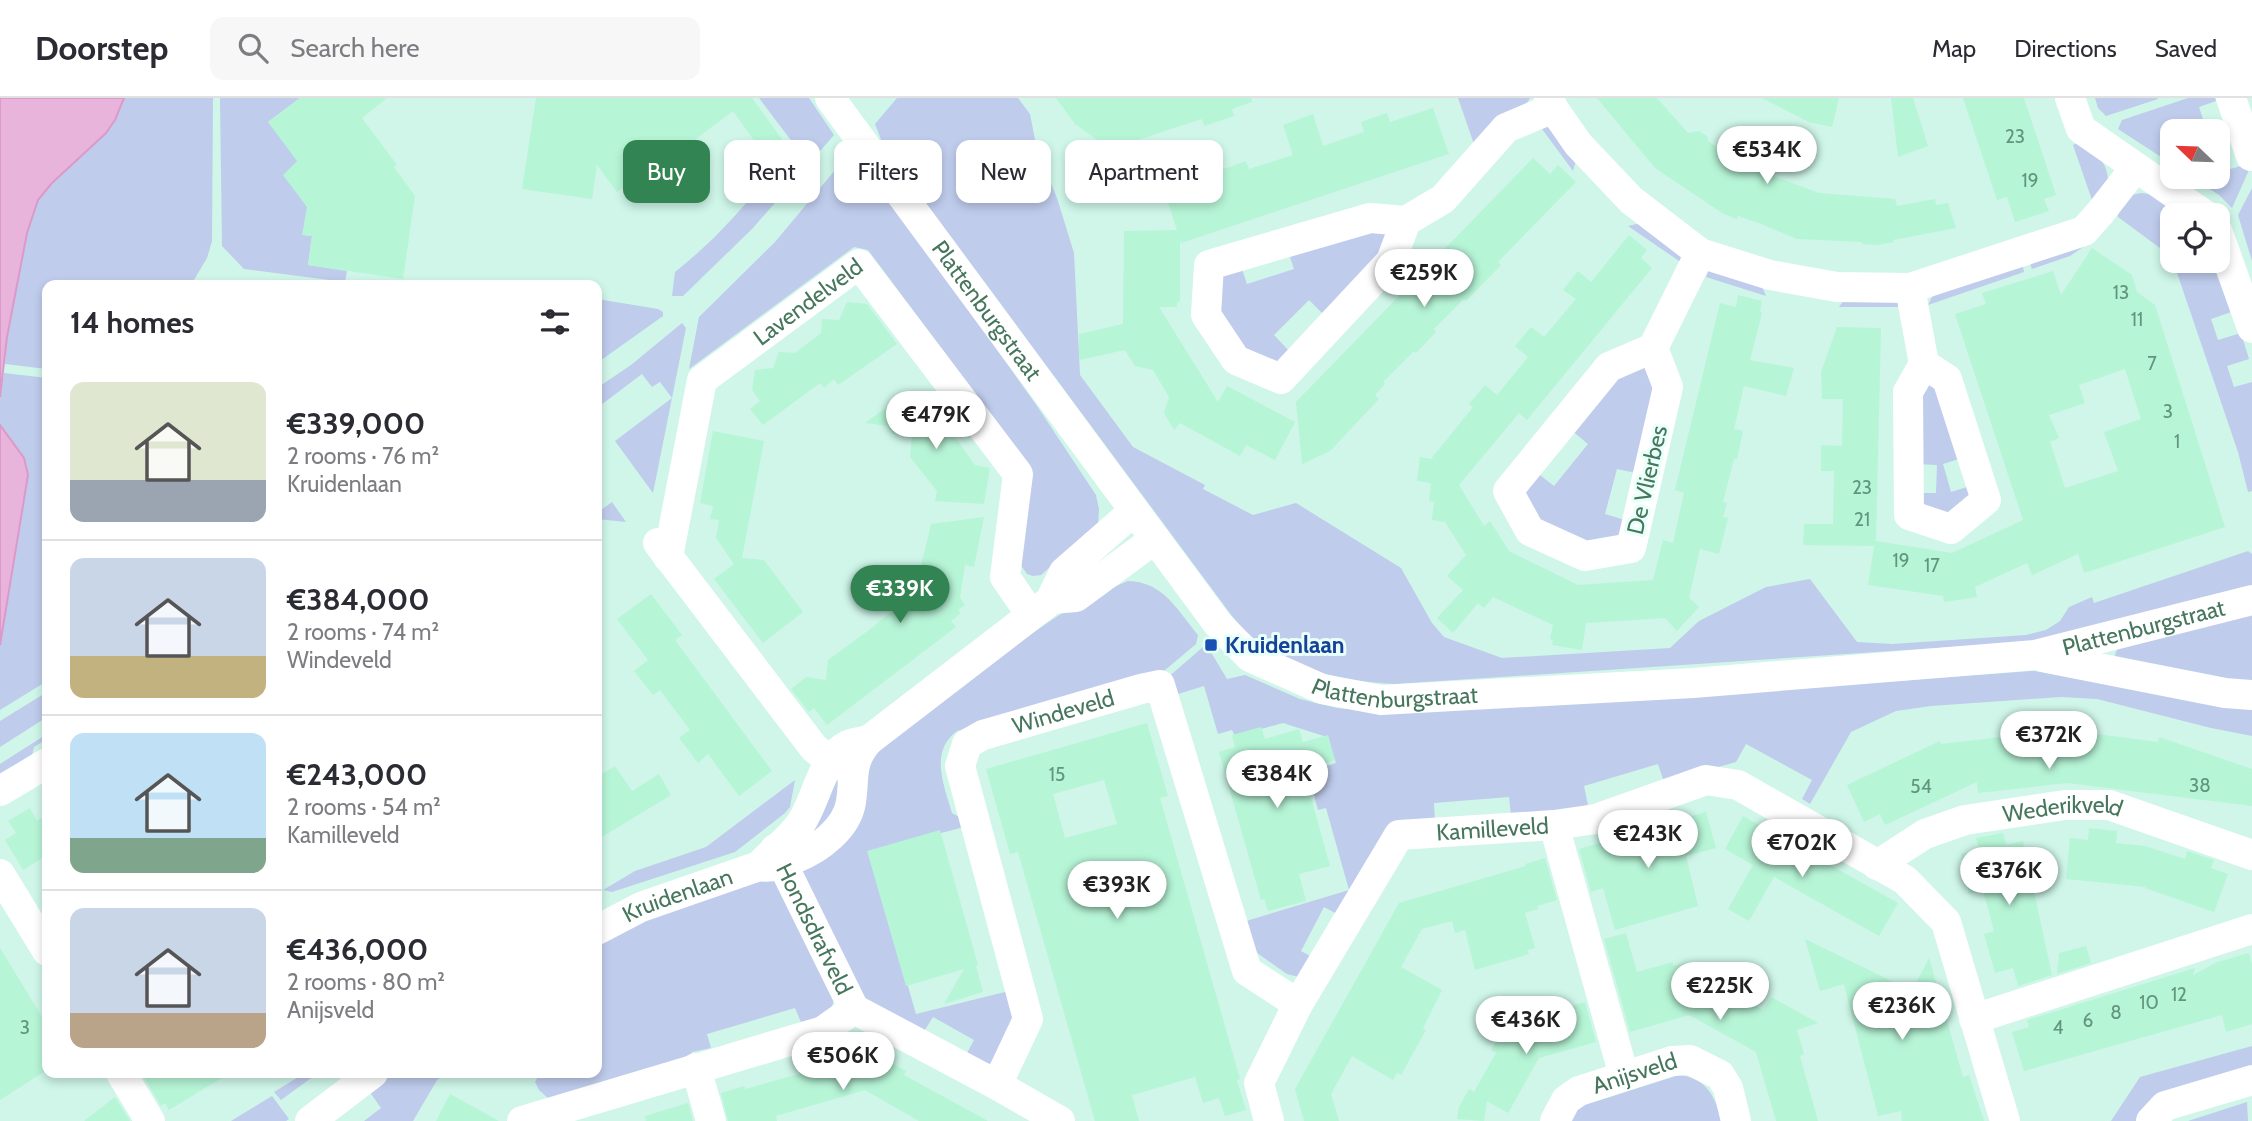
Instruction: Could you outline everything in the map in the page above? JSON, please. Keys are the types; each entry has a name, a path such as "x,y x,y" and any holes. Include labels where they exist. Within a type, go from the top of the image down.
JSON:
{"street":[{"path":"2070,98 2081,129 2187,203"},
{"path":"2231,98 2251,156"},
{"name":"Plattenburgstraat","path":"834,102 1218,624 1250,657 1322,689 1381,700 1693,683 2035,655 2252,600"},
{"path":"1406,221 1391,261 1280,379 1236,360 1206,316 1209,265 1370,218 1406,221 1444,199 1506,128 1551,103 1578,144 1631,200 1700,253 1770,275 1837,287 1910,288 2084,230 2135,168"},
{"path":"1653,348 1700,253"},
{"path":"2230,263 2250,313"},
{"name":"Lavendelveld","path":"842,765 814,748 660,546 702,380 859,264 1018,474 1005,577 1041,607"},
{"path":"1910,288 1924,364 1908,392 1909,515 1951,529 1986,499 1947,379 1924,364"},
{"name":"De Vlierbes","path":"1653,348 1668,387 1632,548 1585,556 1530,531 1508,491 1609,368 1653,348"},
{"name":"Kruidenlaan","path":"602,919 772,859 800,857 822,843 843,824 851,804 842,765 869,740 1041,607 1064,572 1134,510"},
{"name":"Kruidenlaan","path":"1041,607 1076,597 1155,539"},
{"name":"Plattenburgstraat","path":"2035,655 2225,694 2252,695"},
{"name":"Windeveld","path":"997,1085 1028,1019 960,766 967,744 983,735 1141,689 1160,685 1247,971 1298,1004"},
{"path":"0,791 42,766"},
{"name":"Kamilleveld","path":"1269,1121 1259,1083 1298,1004 1399,835 1554,825 1596,819 1706,780 1738,785 1905,880 1946,922 2005,1121"},
{"name":"Wederikveld","path":"1877,865 1925,834 1965,820 2065,805 2109,805 2252,855"},
{"path":"1554,825 1624,1076"},
{"name":"Hondsdrafveld","path":"772,859 854,1009 1060,1121"},
{"path":"0,873 42,943"},
{"path":"1974,1019 2252,929"},
{"name":"Hondsdrafveld","path":"522,1121 823,1031 854,1009"},
{"name":"Anijsveld","path":"1555,1121 1566,1101 1579,1091 1672,1061 1690,1060 1720,1075 1728,1088 1736,1121"},
{"path":"696,1068 711,1121"},
{"path":"124,1078 150,1121"},
{"path":"310,1121 366,1078"},
{"path":"2151,1121 2165,1106 2252,1080"}],"shaded area":[{"path":"0,98 2252,98 2252,1121 0,1121"},
{"path":"0,98 124,98 106,133 52,183 38,200 27,233 7,337 0,397"},
{"path":"124,98 213,98 212,241 207,258 194,280 42,280 42,368 5,364 7,337 27,233 38,200 52,183 106,133"},
{"path":"220,98 300,98 268,122 301,163 315,217 303,235 312,236 308,265 347,271 345,280 244,269 222,246"},
{"path":"759,98 809,98 834,135 820,151 820,140 791,140"},
{"path":"897,98 1018,98 1030,114 1035,140 956,140 956,203 1051,203 1051,184 1074,253 1080,375 1133,447 1205,485 1203,489 1253,515 1296,503 1401,568 1432,623 1444,637 1502,658 1670,648 1699,621 1766,587 1810,579 1857,642 1892,644 2026,635 2046,630 2060,621 2069,607 2092,597 2094,603 2248,551 2252,554 2252,585 2168,606 2118,625 2042,641 1395,684 1351,680 1310,669 1272,652 1238,624 926,203 942,203 942,140 881,140 875,124"},
{"path":"1458,98 1530,98 1524,108 1475,147"},
{"path":"2095,98 2158,99 2106,116 2098,108"},
{"path":"2188,98 2215,98 2216,101 2199,107 2203,119 2160,119 2160,156 2118,129 2122,120"},
{"path":"1547,127 1558,132 1576,160 1573,171 1542,129"},
{"path":"2079,142 2098,157 2107,172 2108,179 2092,200 2073,145"},
{"path":"2241,166 2249,170 2232,208 2230,203 2210,189 2230,189 2230,169"},
{"path":"834,171 834,203 890,203 1037,406 1096,495 1098,525 1041,575 1027,574 1020,564 1014,561 1031,468 868,250 854,247 689,369 699,317 775,242 808,203 820,203 820,188"},
{"path":"2252,188 2252,261 2238,215"},
{"path":"2131,195 2153,195 2166,203 2160,203 2160,248 2118,217"},
{"path":"746,203 775,203 683,296 672,296 675,272"},
{"path":"1641,223 1682,256 1682,263 1628,226"},
{"path":"1364,225 1390,231 1379,259 1325,316 1309,300 1274,335 1289,351 1274,366 1243,352 1215,309 1219,276 1241,266 1247,284 1294,269 1288,251"},
{"path":"2086,245 2070,256 2032,269 2029,261"},
{"path":"2022,262 2024,272 1928,305 1934,293"},
{"path":"1709,270 1761,284 1766,296 1706,277"},
{"path":"2177,273 2220,273 2234,311 2211,319 2218,340 2241,333 2249,359 2227,366 2234,387 2252,382 2252,491 2248,492 2238,452"},
{"path":"1846,297 1897,300 1903,307 1839,307"},
{"path":"602,300 658,309 663,312 663,316 602,359"},
{"path":"682,323 686,328 672,398 660,382 652,387 642,374 602,404 602,385 631,365"},
{"path":"1647,360 1657,392 1636,473 1617,469 1605,514 1625,520 1621,536 1583,546 1538,523 1520,493 1536,472 1554,486 1588,444 1571,430 1615,375"},
{"path":"4,373 42,377 42,684 0,710 0,642 11,442 0,427 0,397"},
{"path":"1927,381 1937,388 1962,458 1943,464 1951,492 1970,486 1974,500 1950,518 1916,507 1916,493 1936,493 1937,465 1917,464 1920,391"},
{"path":"672,398 653,493 615,441"},
{"path":"0,425 24,458 28,475 0,645"},
{"path":"612,502 626,522 602,520 602,509"},
{"path":"1128,581 1151,586 1169,599 1198,635 1196,644 1158,676 957,731 948,739 943,749 941,769 952,813 961,818 964,827 869,852 916,1014 1013,990 1018,1008 1000,1057 989,1064 965,1057 974,1040 933,1017 923,1033 867,1000 855,986 790,869 805,864 865,763 975,671 1079,602"},
{"path":"2252,607 2252,685 2116,659 2118,647"},
{"path":"1203,647 1209,649 1227,679 1245,675 1300,699 1337,708 1386,712 1815,687 2032,671 2100,675 2252,704 2252,736 2097,699 2061,697 1931,706 1896,711 1851,732 1810,804 1802,799 1812,780 1746,744 1736,762 1664,782 1658,764 1584,786 1588,805 1548,816 1511,816 1509,797 1434,803 1435,823 1393,824 1341,916 1324,907 1301,951 1317,960 1299,977 1287,974 1250,948 1243,922 1349,890 1326,808 1318,810 1308,772 1336,763 1327,737 1283,723 1235,736 1232,730 1218,734 1204,686 1178,694 1166,679"},
{"path":"42,695 42,720 0,747 0,721"},
{"path":"42,737 42,742 34,747 31,760 0,778 0,764"},
{"path":"795,780 790,807 785,813 735,852 612,892 603,890 635,871 706,847"},
{"path":"837,780 839,785 834,822 793,841"},
{"path":"775,874 835,997 831,1009 803,1027 795,1008 707,1034 711,1048 692,1052 685,1064 548,1098 539,1090 535,1082 537,1078 602,1078 602,942 634,923"},
{"path":"2252,1046 2252,1066 2149,1103 2136,1121 2111,1121 2140,1077"},
{"path":"1679,1075 1697,1080 1708,1090 1722,1121 1565,1121 1575,1108"},
{"path":"297,1078 311,1078 281,1100 274,1092"},
{"path":"386,1078 440,1078 413,1121 364,1121 381,1108 369,1091"},
{"path":"272,1096 289,1119 286,1121 231,1121"},
{"path":"2247,1102 2248,1121 2188,1121"}],"building":[{"path":"300,98 387,98 362,118 397,165 394,167 415,196 403,279 308,265 312,236 302,235 307,207 283,175 297,161 268,122"},
{"path":"536,98 752,98 783,140 754,140 733,111 694,140 623,140 623,187 617,192 597,165 592,199 522,189"},
{"path":"1056,98 1251,98 1252,102 1232,109 1234,116 1204,126 1202,119 1137,140 1097,140 1075,124"},
{"path":"1597,98 1657,98 1688,133 1699,131 1708,137 1708,141 1747,168 1754,166 1763,169 1765,173 1819,193 1895,199 1897,206 1935,199 1936,205 1948,203 1956,228 1877,245 1797,239 1738,216 1737,219 1722,213 1655,168"},
{"path":"1762,98 1839,98 1832,127 1809,122"},
{"path":"1891,98 1913,98 1928,146 1898,157"},
{"path":"1963,98 2024,98 2056,195 2044,199 2049,211 2015,222 2007,197 1997,200"},
{"path":"1433,108 1449,154 1181,243 1180,239 1180,301 1177,307 1159,307 1218,402 1227,386 1295,422 1275,460 1246,445 1240,456 1180,423 1174,430 1164,413 1169,397 1153,370 1135,366 1125,350 1079,360 1079,334 1123,324 1124,231 1177,230 1168,203 1223,203 1223,169 1246,161 1249,169 1293,155 1283,125 1313,114 1323,146 1364,132 1361,122 1387,113 1390,122"},
{"path":"1533,158 1550,174 1558,165 1576,182 1498,262 1501,265 1434,329 1436,332 1416,353 1414,351 1383,382 1385,384 1375,395 1379,399 1330,451 1302,464 1296,402"},
{"path":"1629,235 1647,250 1641,258 1652,268 1527,420 1519,413 1459,485 1484,526 1490,521 1509,551 1578,585 1653,580 1663,540 1673,543 1684,493 1675,490 1720,303 1736,307 1738,295 1762,301 1762,313 1750,360 1794,368 1786,396 1744,386 1734,429 1743,431 1723,502 1727,503 1723,517 1728,518 1719,554 1700,549 1689,598 1699,607 1677,631 1665,618 1586,623 1582,650 1552,645 1553,640 1550,639 1553,625 1493,597 1484,608 1478,603 1453,633 1437,618 1463,590 1447,576 1466,555 1445,522 1432,520 1434,502 1429,501 1431,483 1417,481 1420,457 1431,459 1473,407 1469,404 1485,385 1497,395 1528,357 1515,346 1531,327 1544,337 1576,299 1563,290 1578,271 1591,282"},
{"path":"2092,248 2132,275 2137,292 2155,305 2225,527 2084,573 2078,554 2032,575 2027,563 1975,587 1977,597 1944,602 1943,596 1868,585 1874,546 1803,545 1804,524 1833,524 1834,471 1821,471 1821,445 1842,446 1843,399 1822,399 1821,372 1837,327 1881,328 1876,541 1952,553 2023,520 1955,314 1986,304 1982,293 2053,271 2061,295","holes":["2125,369 2141,419 2104,432 2118,471 2065,488 2050,442 2059,438 2049,415 2085,403 2079,385"]},
{"path":"847,302 867,304 897,344 838,385 834,379 824,388 820,383 763,425 750,409 760,401 752,390 755,370 773,368 779,352 795,353 821,333 822,319 839,320"},
{"path":"927,394 958,435 955,437 975,465 990,468 984,504 935,501 937,491 910,457 912,437 893,434 887,426 865,423 902,396 910,407"},
{"path":"713,431 764,441 742,558 764,560 803,612 763,643 714,579 734,564 716,538 719,520 710,519 713,506 700,503"},
{"path":"984,517 974,567 965,565 960,598 965,605 958,610 961,613 951,621 956,627 827,725 814,708 809,712 791,689 806,677 826,680 828,660 933,577 919,575 931,524"},
{"path":"651,594 682,635 675,640 772,771 739,796 708,754 698,763 679,738 690,730 660,690 653,695 634,671 648,660 617,619"},
{"path":"1147,723 1168,796 1160,798 1240,1079 1237,1080 1246,1110 1225,1116 1219,1098 1203,1103 1195,1077 1132,1095 1139,1121 1095,1121 1018,852 1010,854 986,769","holes":["1104,780 1117,824 1065,838 1053,794"]},
{"path":"1261,727 1265,739 1299,729 1303,742 1328,735 1335,760 1303,769 1330,866 1299,874 1306,901 1268,911 1264,899 1261,900 1219,752 1235,747 1232,735"},
{"path":"2044,727 2158,742 2159,737 2252,769 2252,806 2067,783 1978,793 1977,782 1885,825 1880,814 1864,822 1847,785 1940,741 1941,744 2044,732"},
{"path":"615,766 632,791 659,774 671,795 602,837 602,774"},
{"path":"30,808 37,821 42,818 42,858 23,870 5,840 16,833 8,821"},
{"path":"1706,812 1716,848 1686,856 1698,906 1615,930 1603,888 1591,892 1579,849"},
{"path":"1743,816 1898,903 1879,936 1774,877 1749,921 1728,909 1753,865 1725,849"},
{"path":"2089,828 2117,831 2116,843 2145,846 2185,859 2187,851 2214,860 2211,868 2228,874 2214,912 2146,887 2066,879 2070,838 2088,840"},
{"path":"940,830 983,992 944,1004 964,969 906,986 867,851"},
{"path":"2003,833 2006,845 2023,841 2052,975 2018,986 2013,968 1995,973 1984,934 1994,931 1983,891 1969,894 1961,854 1979,850 1976,838"},
{"path":"1545,858 1557,900 1525,913 1535,948 1527,950 1529,954 1475,970 1465,930 1455,933 1452,921 1422,929 1401,967 1442,990 1423,1028 1426,1030 1401,1075 1397,1073 1393,1080 1352,1056 1331,1094 1339,1121 1304,1121 1295,1089 1399,903"},
{"path":"1626,933 1637,972 1673,962 1673,966 1688,962 1725,983 1723,987 1763,1010 1771,997 1818,1023 1797,1030 1804,1054 1800,1056 1818,1121 1776,1121 1756,1052 1689,1015 1630,1032 1604,939"},
{"path":"1805,939 1912,991 1929,958 1963,1077 1969,1075 1984,1121 1902,1121 1901,1111 1878,1116 1844,984 1820,991"},
{"path":"2086,946 2091,963 2057,974 2059,953"},
{"path":"0,948 42,1017 42,1073 0,1100"},
{"path":"2249,953 2252,964 2252,1024 2226,1032 2222,1015 2024,1071 2012,1032 2029,1027 2027,1020 2195,968 2193,975 2217,962"},
{"path":"1585,1002 1596,1042 1539,1058 1508,1113 1487,1101 1484,1121 1457,1119 1459,1107 1469,1089 1474,1092 1496,1053 1491,1050 1501,1032 1521,1016 1541,1010 1542,1014"},
{"path":"859,1053 868,1058 878,1055 906,1071 904,1075 988,1121 919,1121 865,1090 776,1116 777,1121 728,1121 721,1093 828,1066 827,1062"},
{"path":"144,1078 222,1078 169,1110 165,1103 161,1106"},
{"path":"450,1094 499,1121 436,1121"},
{"path":"115,1097 130,1121 84,1121"},
{"path":"688,1103 693,1121 646,1121 645,1116"}],"place":[{"name":"Kruidenlaan","path":"1211,645"}]}
